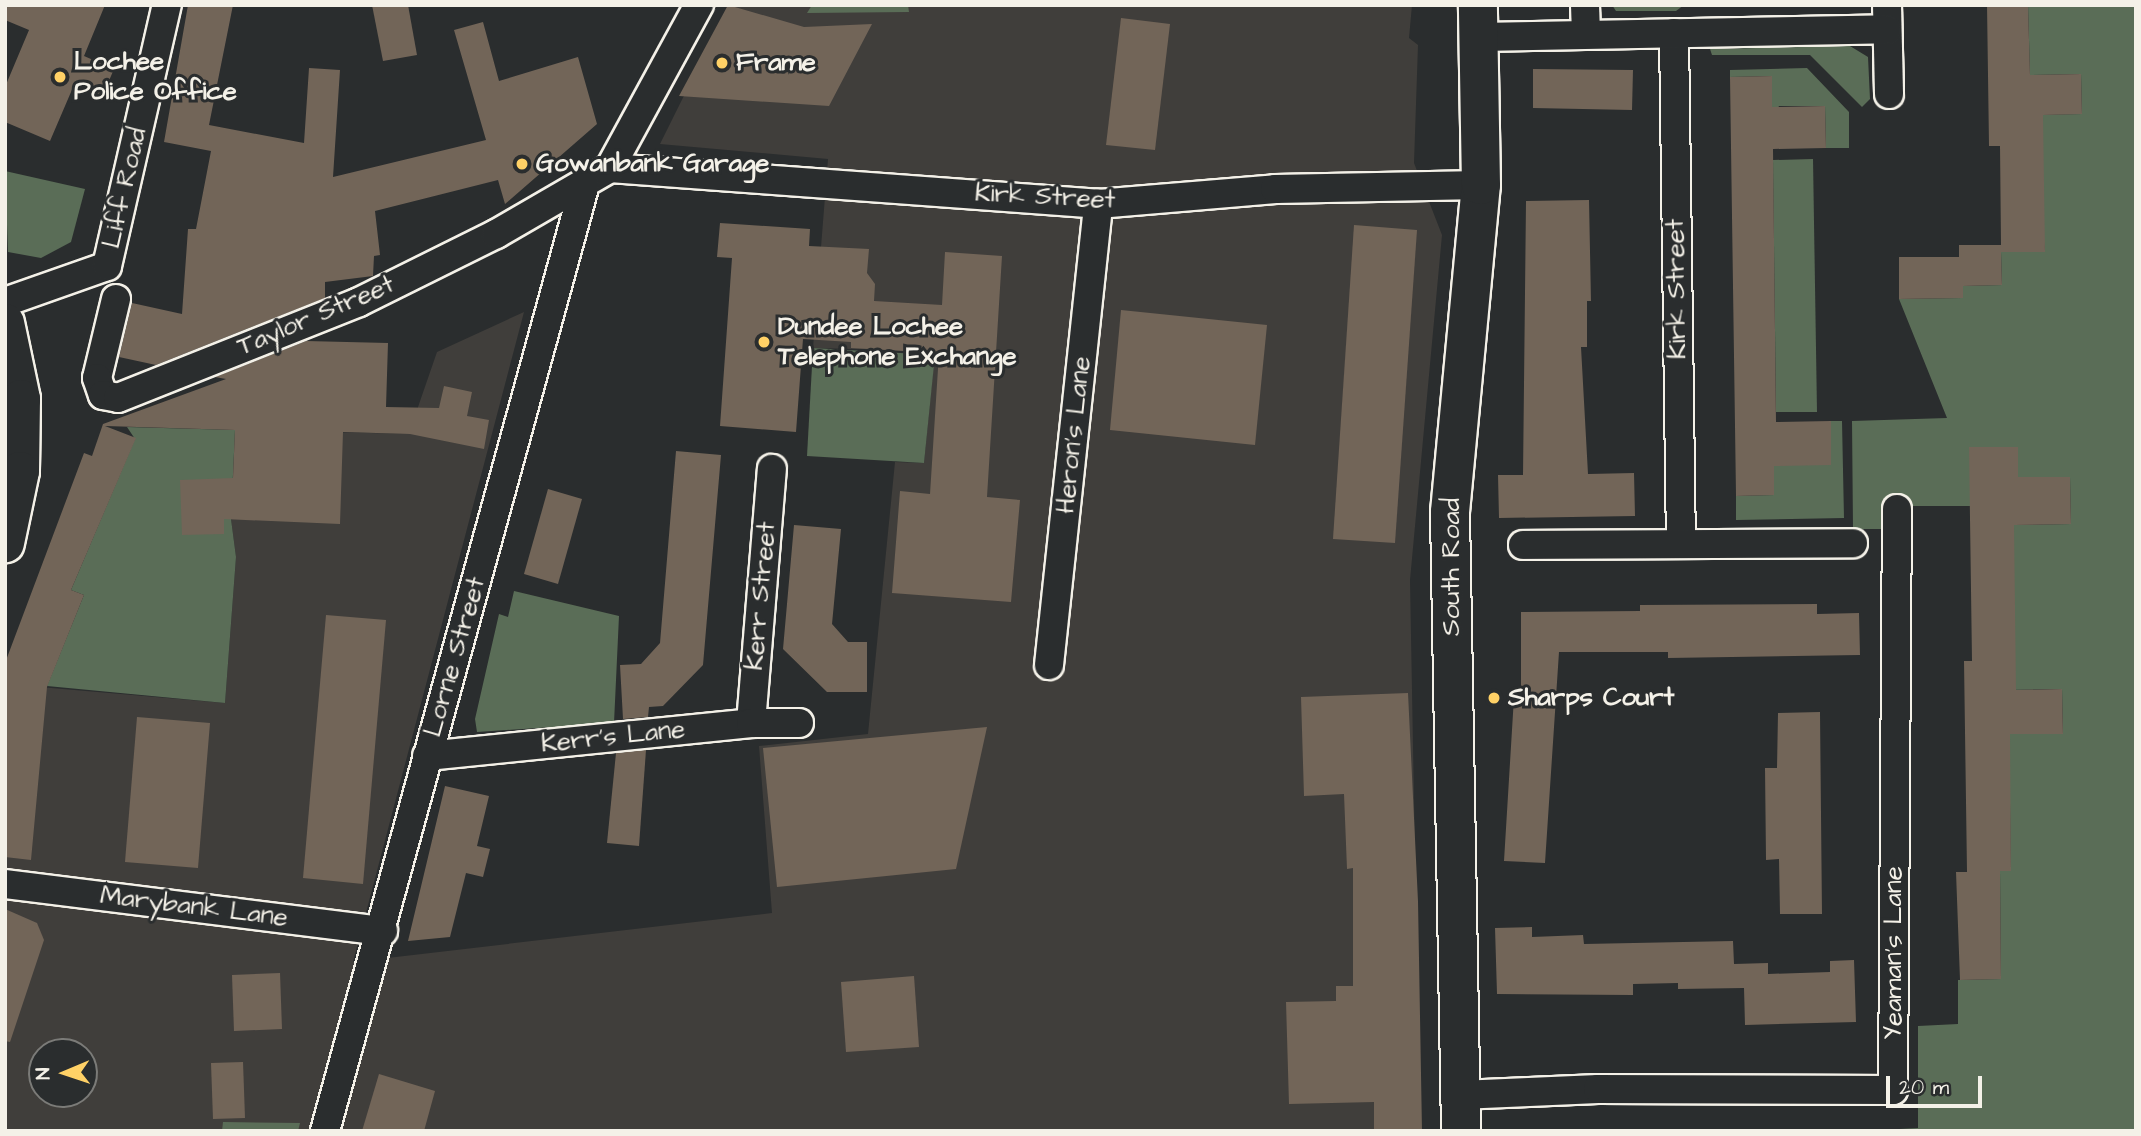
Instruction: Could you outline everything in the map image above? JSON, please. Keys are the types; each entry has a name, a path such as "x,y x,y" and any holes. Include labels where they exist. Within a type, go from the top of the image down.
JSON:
{"street":[{"name":"Liff Road","path":"5,302 107,266 167,5"},
{"path":"610,168 699,5"},
{"path":"1585,5 1586,33"},
{"path":"1479,21 1586,33 1674,33 1887,17 1889,94"},
{"name":"South Road","path":"1461,1113 1450,512 1481,185 1479,21"},
{"name":"Kirk Street","path":"1674,33 1681,544"},
{"name":"Taylor Street","path":"116,299 97,378 103,395 118,398 359,302 585,184 610,168"},
{"name":"Kirk Street","path":"610,168 1098,204 1275,189 1481,185"},
{"name":"Lorne Street","path":"325,1131 383,931 427,756 585,184"},
{"name":"Heron's Lane","path":"1048,665 1098,204"},
{"path":"5,323 21,399 20,471 5,543"},
{"name":"Kerr Street","path":"751,723 772,468"},
{"name":"Yeaman's Lane","path":"1461,1113 1598,1089 1893,1090 1897,509"},
{"path":"1523,545 1853,543"},
{"name":"Kerr's Lane","path":"427,756 751,723 799,723"},
{"name":"Marybank Lane","path":"5,884 383,931"}],"shaded area":[{"path":"729,5 1412,5 1409,38 1418,45 1414,163 1442,235 1410,580 1420,1131 5,1131 5,684 225,703 236,557 231,519 235,430 417,434 418,407 437,352 524,312 353,962 772,913 759,746 868,734 895,462 924,463 935,351 813,348 828,159 660,144"}],"green space":[{"path":"812,5 908,5 909,12 807,13"},
{"path":"1612,5 1684,5 1676,11 1616,11"},
{"path":"2028,5 2136,5 2136,1131 1862,1131 1918,1128 1918,1026 1958,1024 1958,980 2001,979 2000,871 2011,871 2009,734 2063,733 2062,689 2007,690 2014,525 2071,524 2070,477 2018,477 2018,447 1970,447 1970,506 1882,506 1881,529 1853,529 1852,421 1947,418 1899,299 1962,298 1963,286 2002,285 2001,252 2045,251 2029,115 2082,114 2081,74 2030,75"},
{"path":"1850,46 1868,57 1870,99 1862,107 1810,55 1712,55 1710,49"},
{"path":"1807,68 1849,112 1849,148 1826,148 1825,106 1779,106 1772,117 1771,76 1730,77 1730,70"},
{"path":"1813,159 1817,412 1776,412 1773,160"},
{"path":"5,171 85,189 71,242 41,258 8,252"},
{"path":"813,348 935,355 924,463 807,456"},
{"path":"1831,421 1842,421 1844,518 1736,520 1736,496 1774,495 1773,455"},
{"path":"127,427 235,430 231,519 236,557 225,703 47,686 84,595 71,590 135,439"},
{"path":"514,591 619,616 614,723 477,732 475,719 499,614 508,617"},
{"path":"223,1122 300,1123 298,1131 222,1131"}],"building":[{"name":"Lochee Police Office","path":"5,5 105,5 84,56 114,69 102,97 74,85 50,141 5,122 5,87 29,30 5,20"},
{"path":"188,5 233,5 209,125 304,143 309,68 340,70 333,177 486,140 454,30 483,22 499,81 578,57 597,124 505,204 498,180 375,211 380,255 374,256 373,276 325,282 325,298 156,365 119,357 132,303 182,314 188,229 196,229 211,151 164,142"},
{"path":"372,5 408,5 417,55 383,61"},
{"path":"728,5 804,27 872,24 829,106 679,96"},
{"path":"1987,5 2028,5 2030,75 2081,74 2082,114 2043,115 2045,252 2001,252 2002,285 1963,286 1963,298 1899,299 1899,257 1959,257 1959,245 2001,245 2000,146 1989,146"},
{"path":"1121,18 1170,24 1155,150 1106,145"},
{"path":"1533,69 1633,70 1632,110 1533,108"},
{"path":"1772,76 1772,107 1825,106 1826,148 1773,149 1776,422 1831,421 1831,465 1774,466 1774,495 1736,496 1730,77"},
{"path":"1589,200 1591,301 1587,301 1587,347 1581,347 1588,474 1634,473 1635,516 1499,518 1498,475 1523,475 1526,201"},
{"path":"720,223 810,229 809,246 869,249 867,273 875,284 874,301 942,305 945,252 1002,256 987,497 1020,500 1011,602 892,593 900,491 930,494 939,353 851,348 851,342 803,339 796,432 720,426 732,258 717,257"},
{"path":"1354,225 1417,230 1395,543 1333,539"},
{"path":"1121,310 1267,325 1255,445 1110,430"},
{"path":"306,341 388,343 386,407 439,408 444,386 472,392 467,416 489,420 484,449 410,434 343,432 340,524 224,519 224,534 182,535 180,480 233,478 235,430 105,426 136,438 71,590 84,595 47,687 31,860 5,857 5,663 84,453 92,456 103,424 226,379 215,377"},
{"path":"1969,447 2018,447 2018,477 2070,477 2071,524 2014,525 2016,690 2062,689 2063,734 2010,734 2011,871 2000,871 2001,979 1960,980 1956,872 1967,872 1964,661 1972,661"},
{"path":"676,451 721,455 703,665 663,706 649,707 648,717 623,719 620,665 641,664 660,643"},
{"path":"548,489 582,499 558,584 524,574"},
{"path":"794,525 841,529 832,624 848,642 867,642 867,692 827,692 783,649"},
{"path":"1817,604 1817,614 1859,613 1860,655 1668,658 1668,652 1559,652 1545,863 1504,861 1514,697 1521,698 1521,612 1640,611 1640,605"},
{"path":"326,615 386,620 363,884 303,878"},
{"path":"1408,693 1418,901 1422,1131 1374,1131 1374,1102 1289,1104 1286,1002 1336,1001 1336,986 1353,986 1353,868 1347,869 1344,794 1304,796 1301,697"},
{"path":"1820,712 1822,914 1780,914 1779,859 1766,860 1765,768 1777,768 1778,713"},
{"path":"137,717 210,723 198,868 125,862"},
{"path":"987,727 956,869 777,887 763,748"},
{"path":"646,750 639,846 607,843 616,753"},
{"path":"445,786 489,796 477,846 490,849 483,877 466,873 450,937 408,941"},
{"path":"5,909 37,923 44,940 10,1042 5,1041"},
{"path":"1532,927 1532,937 1583,935 1584,944 1733,941 1734,964 1768,963 1768,974 1830,972 1830,961 1854,960 1856,1022 1745,1025 1744,988 1678,989 1678,983 1633,984 1633,995 1497,994 1495,928"},
{"path":"280,973 282,1029 234,1031 232,975"},
{"path":"914,976 919,1047 846,1052 841,982"},
{"path":"243,1062 245,1118 213,1119 211,1063"},
{"path":"379,1074 435,1091 424,1131 362,1131"}],"place":[{"name":"Frame","path":"722,63"},
{"name":"Lochee Police Office","path":"60,77"},
{"name":"Gowanbank Garage","path":"522,164"},
{"name":"Dundee Lochee Telephone Exchange","path":"764,342"},
{"name":"Sharps Court","path":"1494,698"}]}
